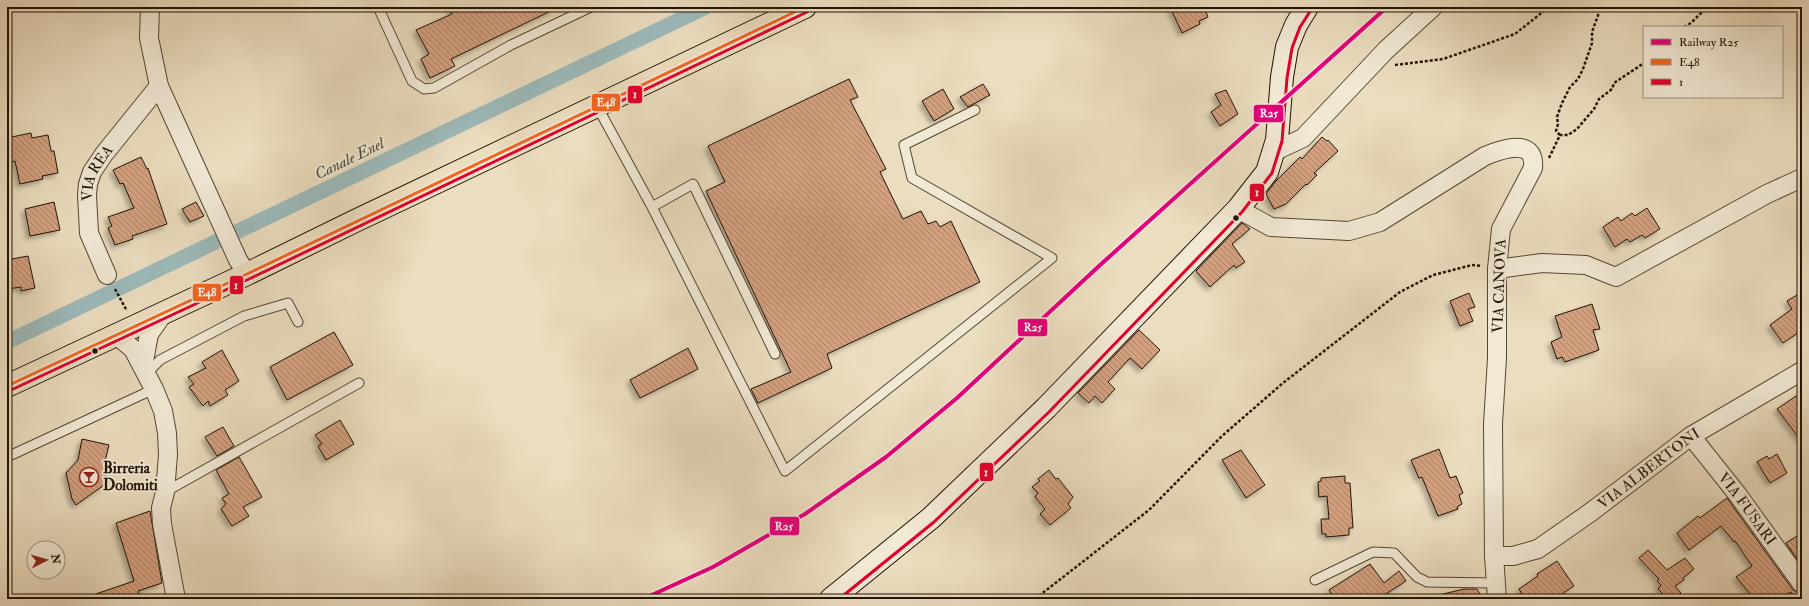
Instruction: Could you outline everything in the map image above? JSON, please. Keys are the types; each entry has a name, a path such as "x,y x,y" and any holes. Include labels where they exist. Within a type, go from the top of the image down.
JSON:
{"main road":[{"path":"7,386 163,314 243,267 596,106 805,7"},
{"path":"831,599 931,518 1046,408 1238,209 1267,172 1275,146 1282,77 1287,47 1296,25 1307,7"}],"street":[{"path":"150,7 149,38 159,86 243,267"},
{"path":"1275,146 1303,138 1386,50 1433,7"},
{"name":"VIA REA","path":"106,275 89,233 87,195 88,184 92,172 104,154 159,86"},
{"path":"1238,209 1271,227 1350,230 1380,222 1485,156 1501,150 1515,147 1524,149 1532,154 1534,161 1533,168"},
{"name":"VIA CANOVA","path":"1496,591 1492,424 1497,358 1496,269 1501,229 1533,168"},
{"path":"1496,269 1542,262 1586,265 1616,277 1767,194 1802,178"},
{"path":"148,377 150,334 163,314"},
{"path":"116,335 133,349 148,377 163,411 167,433 165,492 161,508 162,524 176,599"},
{"name":"VIA ALBERTONI","path":"1494,556 1513,556 1538,549 1591,512 1691,436 1802,371"},
{"name":"VIA FUSARI","path":"1691,436 1738,495 1802,584"}],"lane":[{"path":"378,7 412,81 424,89 434,88 511,45 591,7"},
{"path":"596,106 652,206 785,471 1052,258 912,178 904,146 975,110"},
{"path":"652,206 693,184 775,354"},
{"path":"7,457 148,377 160,360 244,316 288,303 298,322"},
{"path":"165,492 359,384"},
{"path":"1315,580 1373,552 1394,553 1417,577 1427,582 1496,591"}],"path":[{"path":"1370,68 1443,58 1515,34 1549,7"},
{"path":"1601,7 1592,32 1592,42 1583,69 1578,79 1570,87 1562,102 1557,116 1558,124 1556,131 1560,135 1568,135 1577,129 1594,108 1599,99 1612,89 1614,84 1643,65"},
{"path":"1686,26 1691,23 1707,7"},
{"path":"1533,168 1549,158 1560,135"},
{"path":"1036,599 1149,510 1222,436 1283,383 1400,292 1434,275 1472,265 1496,269"},
{"path":"122,300 128,311"}],"building":[{"path":"449,7 559,7 451,59 455,66 430,78 421,59 429,54 416,30 452,14"},
{"path":"1170,7 1204,7 1208,17 1199,21 1200,24 1182,33"},
{"path":"849,79 858,97 850,100 886,169 880,172 903,219 921,211 928,224 936,221 940,227 951,221 980,282 827,354 832,368 758,403 751,389 791,372 706,191 725,182 708,146"},
{"path":"983,84 990,95 968,107 960,97"},
{"path":"943,89 954,109 934,121 922,101"},
{"path":"1226,90 1238,114 1220,126 1211,112 1221,105 1215,94"},
{"path":"31,133 32,138 48,135 51,151 54,151 58,173 42,176 43,179 20,184 15,161 12,162 7,138"},
{"path":"1322,137 1327,141 1328,140 1338,151 1314,173 1317,175 1307,185 1306,184 1286,204 1274,209 1266,194 1276,181 1300,157 1302,159"},
{"path":"141,157 147,169 148,168 167,224 132,236 133,239 115,245 108,228 112,226 108,217 134,208 123,183 120,184 113,170"},
{"path":"54,202 60,230 30,236 25,209"},
{"path":"196,202 204,216 190,222 182,209"},
{"path":"1647,208 1660,229 1645,238 1642,235 1630,242 1627,239 1615,247 1603,227 1618,217 1621,221 1632,213 1635,216"},
{"path":"1242,223 1250,229 1232,244 1245,262 1236,268 1234,265 1210,287 1196,271"},
{"path":"28,256 35,288 21,291 21,287 7,289 7,260"},
{"path":"1802,292 1802,330 1783,343 1770,325 1792,309 1787,301"},
{"path":"1469,293 1475,307 1468,309 1473,321 1460,326 1450,301"},
{"path":"1592,304 1600,329 1593,330 1599,350 1565,362 1562,357 1557,359 1551,342 1562,337 1555,316"},
{"path":"1139,330 1160,350 1142,369 1130,358 1108,382 1115,389 1102,403 1095,396 1089,403 1078,393"},
{"path":"334,332 353,365 287,400 270,367"},
{"path":"688,348 698,369 640,398 630,380"},
{"path":"222,350 239,381 225,390 228,395 210,406 208,401 203,406 189,387 194,384 188,377 206,368 202,362"},
{"path":"1802,392 1802,442 1777,409"},
{"path":"340,420 354,444 326,460 318,446 322,444 315,435"},
{"path":"223,427 234,446 217,456 205,437"},
{"path":"82,439 109,445 104,465 108,466 104,485 76,505 72,499 66,473 78,460"},
{"path":"1439,449 1450,478 1456,476 1463,493 1459,495 1462,504 1457,507 1458,509 1438,516 1422,477 1419,478 1411,460"},
{"path":"1241,450 1265,485 1246,498 1222,460"},
{"path":"1777,454 1787,473 1770,483 1757,462 1767,456 1769,459"},
{"path":"239,457 262,497 243,507 249,516 232,526 221,509 226,504 222,498 229,494 216,470"},
{"path":"1049,470 1056,479 1058,478 1073,497 1068,504 1071,508 1050,525 1040,514 1045,509 1035,497 1038,493 1032,487 1040,481 1038,479"},
{"path":"1345,476 1345,483 1350,483 1353,528 1349,528 1349,535 1326,537 1326,534 1322,534 1321,519 1329,519 1327,496 1319,497 1318,482 1321,481 1321,478"},
{"path":"1727,498 1793,590 1802,594 1802,599 1795,599 1791,592 1778,599 1754,599 1736,577 1752,566 1735,541 1734,542 1721,526 1689,550 1677,533 1698,516 1700,518"},
{"path":"150,511 162,583 138,591 140,596 130,599 88,599 87,597 134,581 116,523"},
{"path":"1802,533 1802,566 1786,543"},
{"path":"1648,550 1667,570 1685,558 1694,569 1683,578 1684,580 1675,586 1681,593 1674,599 1668,599 1658,589 1661,585 1657,581 1659,579 1639,558"},
{"path":"1557,561 1574,586 1554,599 1525,599 1519,589 1538,576 1537,574"},
{"path":"1370,564 1384,583 1399,571 1406,581 1378,599 1335,599 1329,590"},
{"path":"1464,589 1477,589 1483,599 1440,599 1439,595"}],"waterway":[{"name":"Canale Enel","path":"7,342 706,7"}],"rail line":[{"name":"R25","path":"643,599 713,567 805,514 886,457 957,398 1099,266 1387,7"}],"transit line":[{"name":"E48","path":"7,386 247,274 805,7"},
{"name":"1","path":"839,599 934,522 1049,412 1242,212 1272,173 1282,141 1287,78 1292,48 1300,27 1311,10"},
{"name":"1","path":"9,391 249,279 807,12"}],"place":[{"name":"Birreria Dolomiti","path":"89,477"}]}
